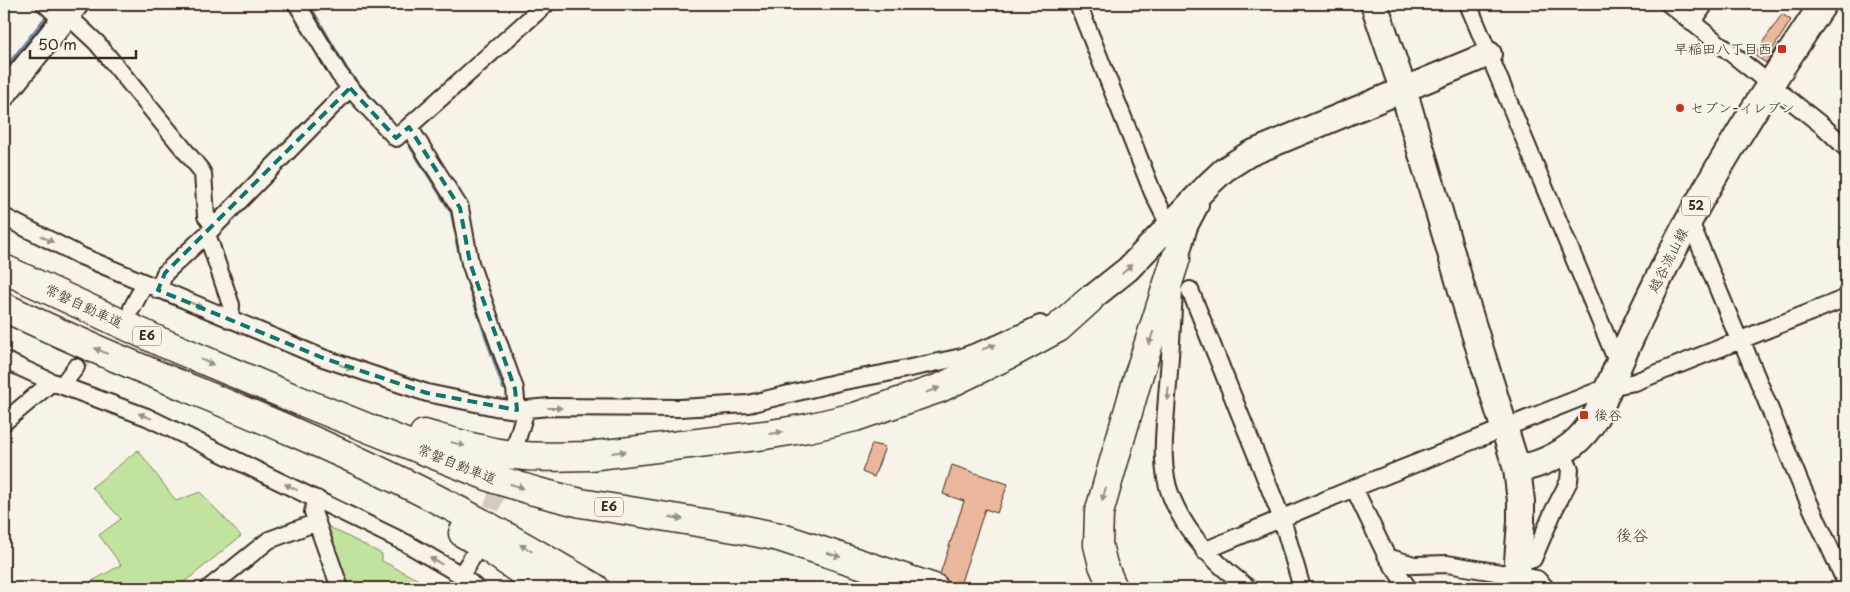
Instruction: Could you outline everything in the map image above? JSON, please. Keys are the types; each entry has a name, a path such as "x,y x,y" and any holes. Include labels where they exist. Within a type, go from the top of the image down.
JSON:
{"highway":[{"path":"1113,588 1102,565 1098,545 1099,513 1139,374 1176,258"},
{"name":"常磐自動車道","path":"4,268 161,342 293,398 495,479 581,503 740,528 779,538 934,588"},
{"path":"293,398 477,449 526,456 557,458 589,456 765,435 848,419 940,388 1008,356 1058,328 1089,300"},
{"name":"E6","path":"4,307 145,371 284,428 392,476 494,530 594,588"},
{"path":"145,371 178,401 387,492 487,547 545,588"}],"main road":[{"path":"1374,4 1403,89 1517,469 1521,514 1522,574"},
{"name":"越谷流山線","path":"1517,469 1529,467 1562,453 1575,443 1593,422 1640,316 1689,219 1727,153 1823,4"}],"street":[{"path":"297,4 339,74 396,138 546,4"},
{"path":"1078,4 1153,193 1169,225"},
{"path":"1468,4 1613,376"},
{"path":"1668,4 1770,86 1824,126 1846,148"},
{"path":"1692,23 1705,4"},
{"path":"4,94 59,9 97,43 203,174 206,216 231,305 230,320"},
{"path":"4,217 81,256 230,320 322,358 427,393 495,407 521,409 549,407 680,408 748,404 839,382 962,357 999,343 1089,300 1128,269 1208,184 1224,170 1249,154 1489,54"},
{"path":"132,308 350,88"},
{"path":"409,127 460,208 470,264 521,409 517,440"},
{"path":"1208,184 1185,226 1176,258 1165,429 1165,467 1170,494 1204,551 1248,588"},
{"path":"1689,219 1801,485 1846,583"},
{"path":"1190,290 1282,519 1302,588"},
{"path":"1204,551 1354,488 1505,428 1613,376 1635,382 1846,298"},
{"path":"4,360 65,376 406,544 460,575 476,588"},
{"path":"4,422 65,376"},
{"path":"1522,574 1569,481 1570,469 1562,453"},
{"path":"1354,488 1387,557 1408,588"},
{"path":"317,499 313,512 340,588"},
{"path":"209,588 269,540 317,522"},
{"path":"460,575 475,553"},
{"path":"1387,557 1414,565 1447,564 1522,574 1536,579 1546,588"}],"highlighted area":[{"path":"350,88 396,138 409,127 460,208 470,263 515,389 517,410 427,393 323,358 158,290 165,273"}],"green space":[{"path":"138,450 176,501 200,492 241,536 177,588 80,588 121,565 99,535 121,519 92,487"},
{"path":"327,526 382,554 382,561 434,588 349,588"}],"building":[{"path":"1782,14 1791,20 1766,63 1754,55"},
{"path":"872,444 885,447 874,477 862,472"},
{"path":"952,465 1008,484 997,513 985,509 959,588 949,588 946,578 940,574 964,501 943,494"}],"waterway":[{"path":"308,4 347,71 377,106"},
{"path":"4,71 50,13"},
{"path":"407,140 452,212 456,232"},
{"path":"457,241 463,266"},
{"path":"466,276 504,388"}],"tunnel":[{"path":"76,367 123,318"},
{"path":"483,531 504,475"}],"place":[{"name":"早稲田八丁目西","path":"1782,49"},
{"name":"セブン-イレブン","path":"1680,108"},
{"name":"後谷","path":"1584,415"}],"district":[{"name":"後谷","path":"1632,535"}]}
